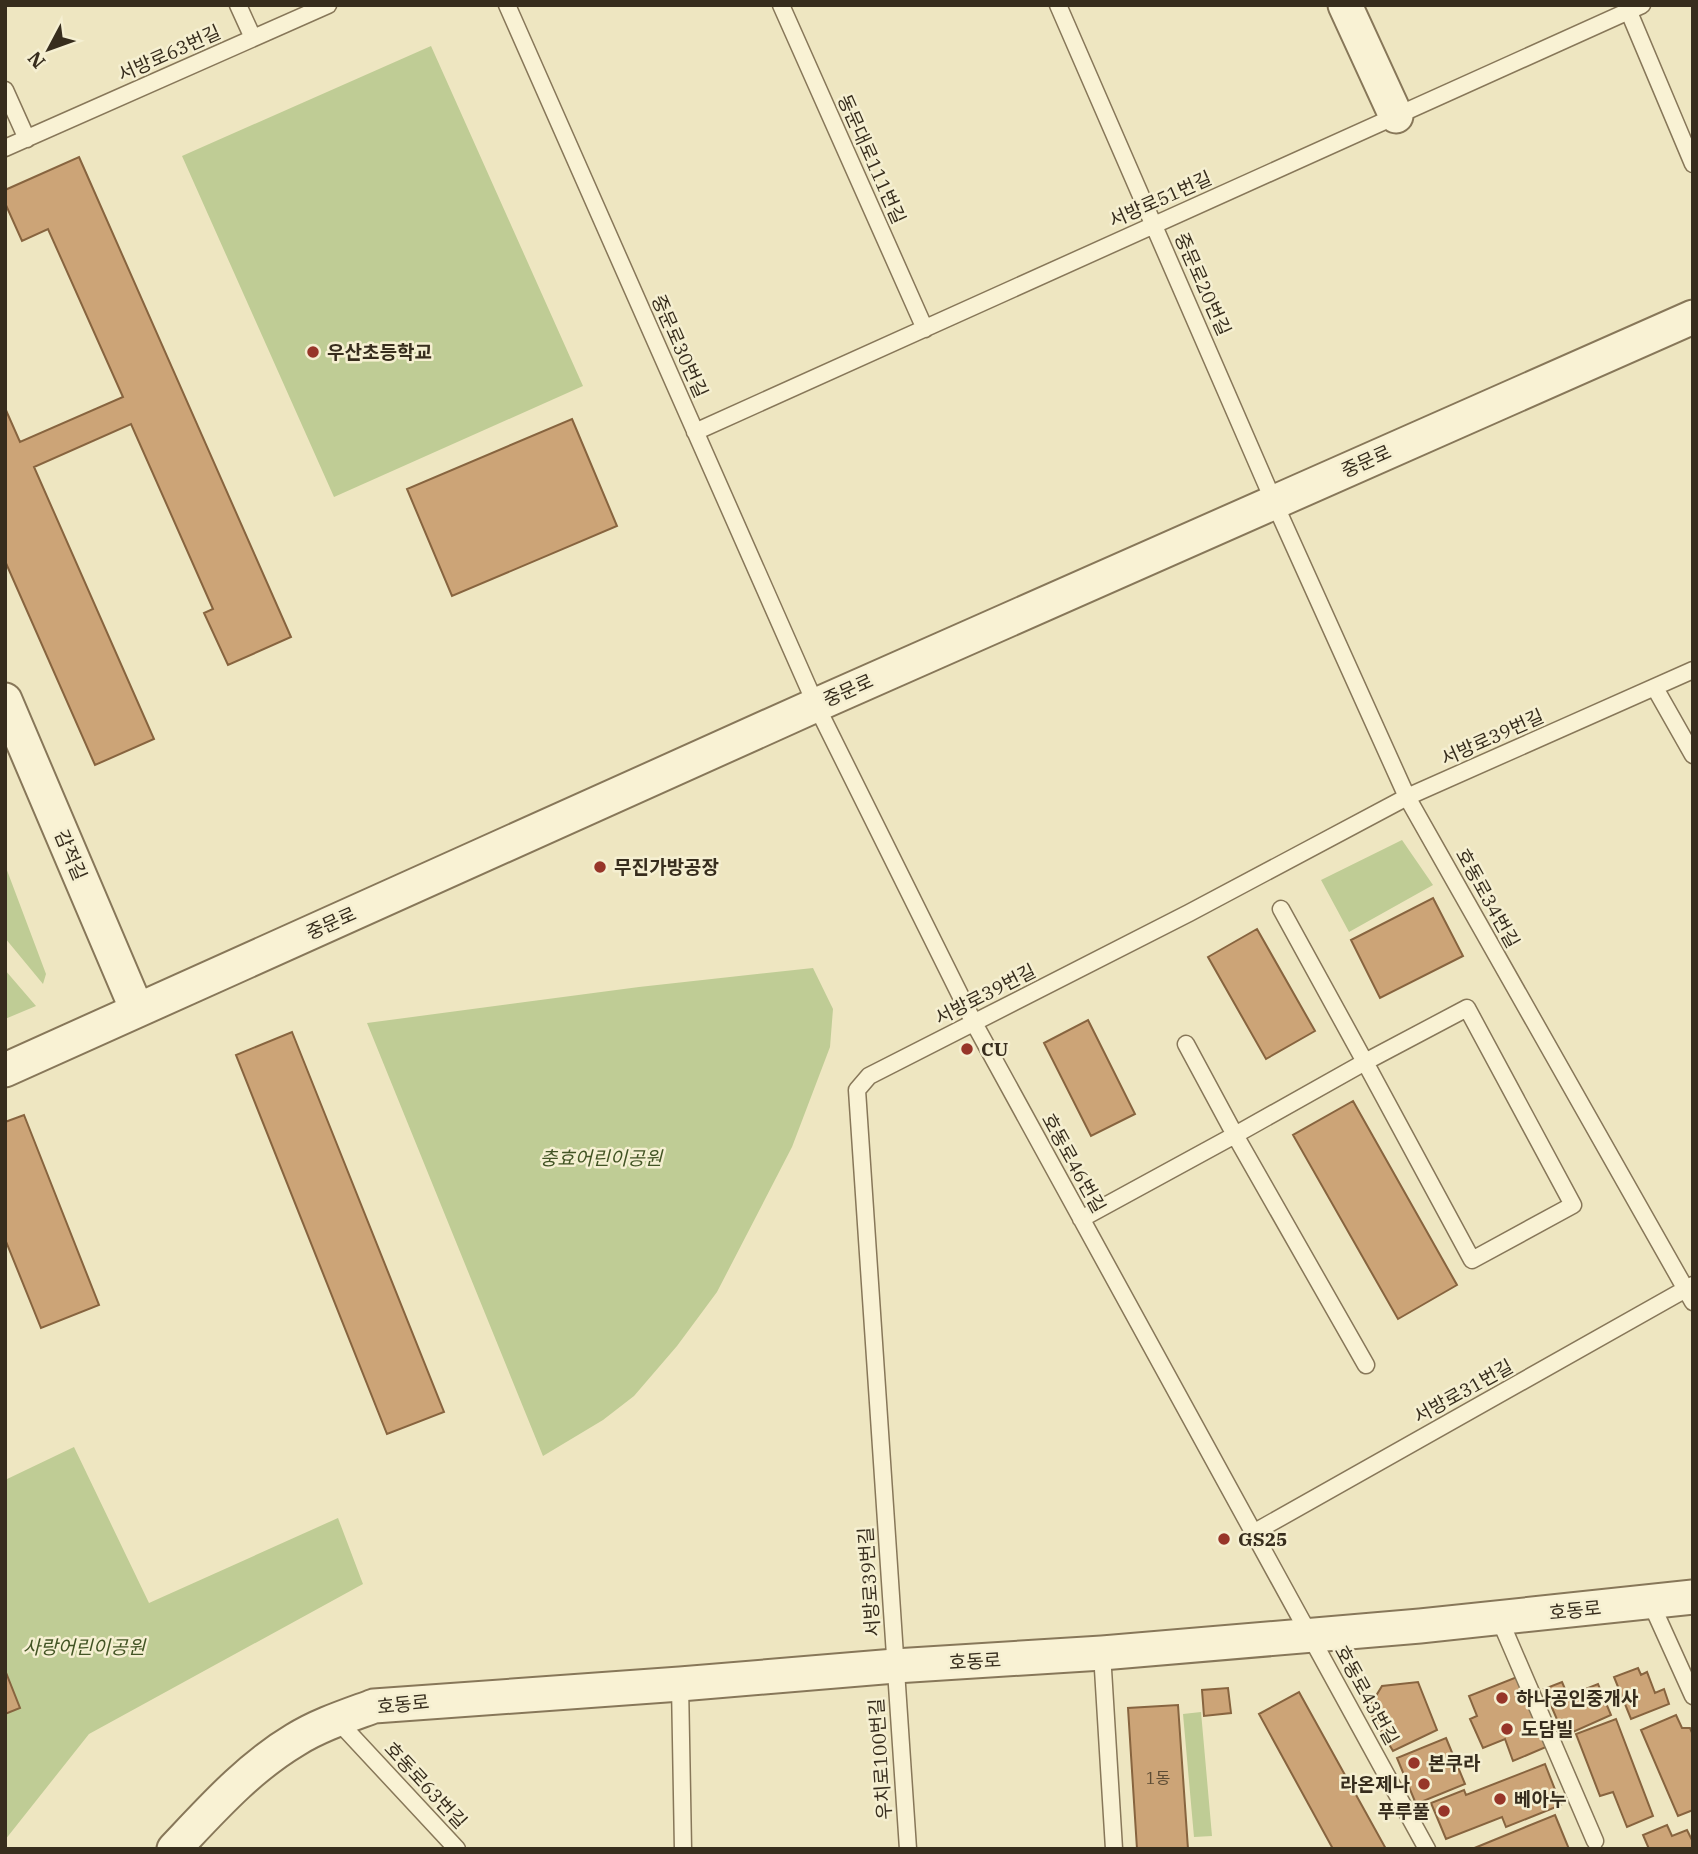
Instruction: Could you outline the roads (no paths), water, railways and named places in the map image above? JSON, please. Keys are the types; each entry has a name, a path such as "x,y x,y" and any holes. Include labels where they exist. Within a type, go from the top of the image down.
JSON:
{"street":[{"path":"1345,5 1396,116"},
{"name":"중문로","path":"5,1070 816,705 1693,317"},
{"name":"감적길","path":"5,700 137,1010"},
{"name":"호동로","path":"174,1849 231,1789 295,1740 336,1719 374,1706 895,1665 1102,1653 1499,1618 1693,1597"}],"lane":[{"path":"238,5 253,38"},
{"name":"서방로63번길","path":"5,148 328,5"},
{"name":"중문로30번길","path":"507,5 816,705"},
{"name":"동문대로111번길","path":"781,5 925,329"},
{"name":"중문로20번길","path":"1058,5 1274,502"},
{"path":"1633,7 1693,164"},
{"name":"서방로51번길","path":"695,432 1633,7"},
{"path":"5,90 27,139"},
{"name":"호동로34번길","path":"1274,502 1407,797 1690,1292"},
{"name":"서방로39번길","path":"895,1665 857,1090 869,1076 1407,797 1693,670"},
{"path":"1655,688 1693,755"},
{"name":"호동로46번길","path":"816,705 974,1023 1310,1634"},
{"path":"1081,1219 1365,1062 1467,1008 1573,1205 1472,1260 1365,1062 1281,909"},
{"path":"1186,1044 1366,1366"},
{"name":"서방로31번길","path":"1254,1533 1690,1292"},
{"path":"1650,1601 1693,1696"},
{"path":"1499,1618 1595,1841"},
{"name":"호동로43번길","path":"1310,1634 1427,1849"},
{"path":"1102,1653 1114,1849"},
{"name":"우치로100번길","path":"895,1665 908,1849"},
{"path":"680,1684 683,1849"},
{"name":"호동로63번길","path":"336,1719 457,1849"}],"place":[{"name":"우산초등학교","path":"313,352"},
{"name":"무진가방공장","path":"600,867"},
{"name":"CU","path":"967,1049"},
{"name":"GS25","path":"1224,1539"},
{"name":"하나공인중개사","path":"1502,1698"},
{"name":"도담빌","path":"1507,1729"},
{"name":"본쿠라","path":"1414,1763"},
{"name":"라온제나","path":"1424,1784"},
{"name":"베아누","path":"1500,1799"},
{"name":"푸루풀","path":"1444,1811"}],"park label":[{"name":"충효어린이공원","path":"601,1158"},
{"name":"사랑어린이공원","path":"84,1647"}]}
